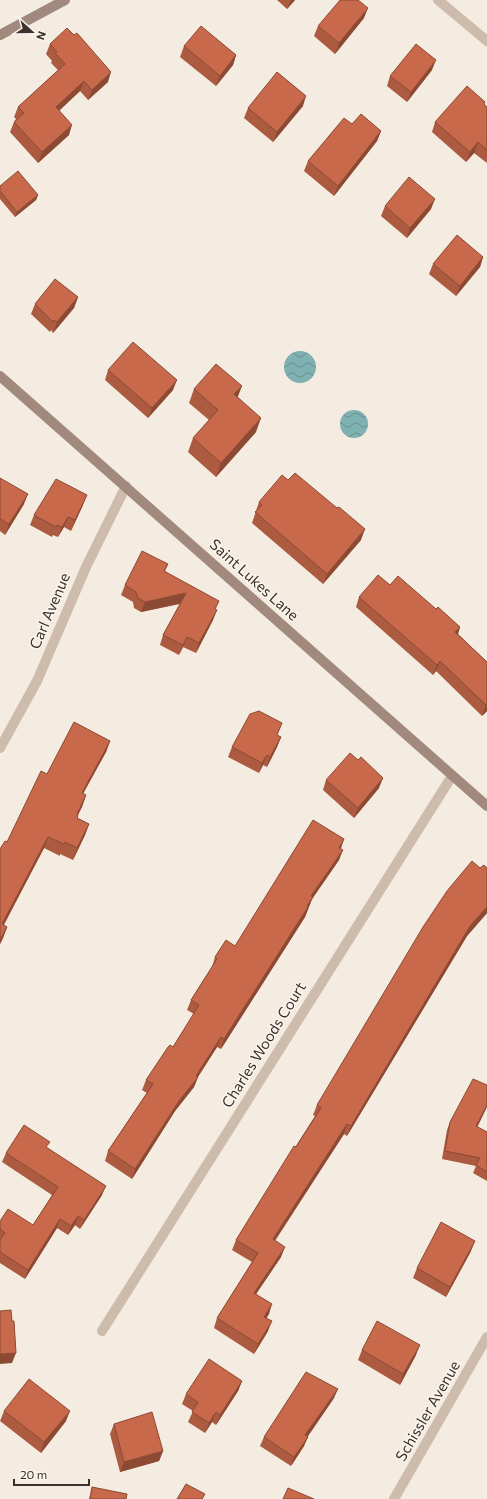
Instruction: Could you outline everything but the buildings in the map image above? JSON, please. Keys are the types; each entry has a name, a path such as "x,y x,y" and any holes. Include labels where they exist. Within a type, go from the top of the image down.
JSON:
{"street":[{"path":"0,34 65,0"},
{"path":"438,0 487,41"},
{"name":"Saint Lukes Lane","path":"0,376 487,806"},
{"name":"Carl Avenue","path":"0,748 12,729 37,681 86,566 126,486"},
{"name":"Charles Woods Court","path":"102,1331 452,776"},
{"name":"Schissler Avenue","path":"394,1499 487,1337"}],"water":[{"path":"300,351 311,356 316,367 311,378 300,383 289,378 284,367 289,356"},
{"path":"354,410 364,414 368,424 364,434 354,438 344,434 340,424 344,414"}]}
